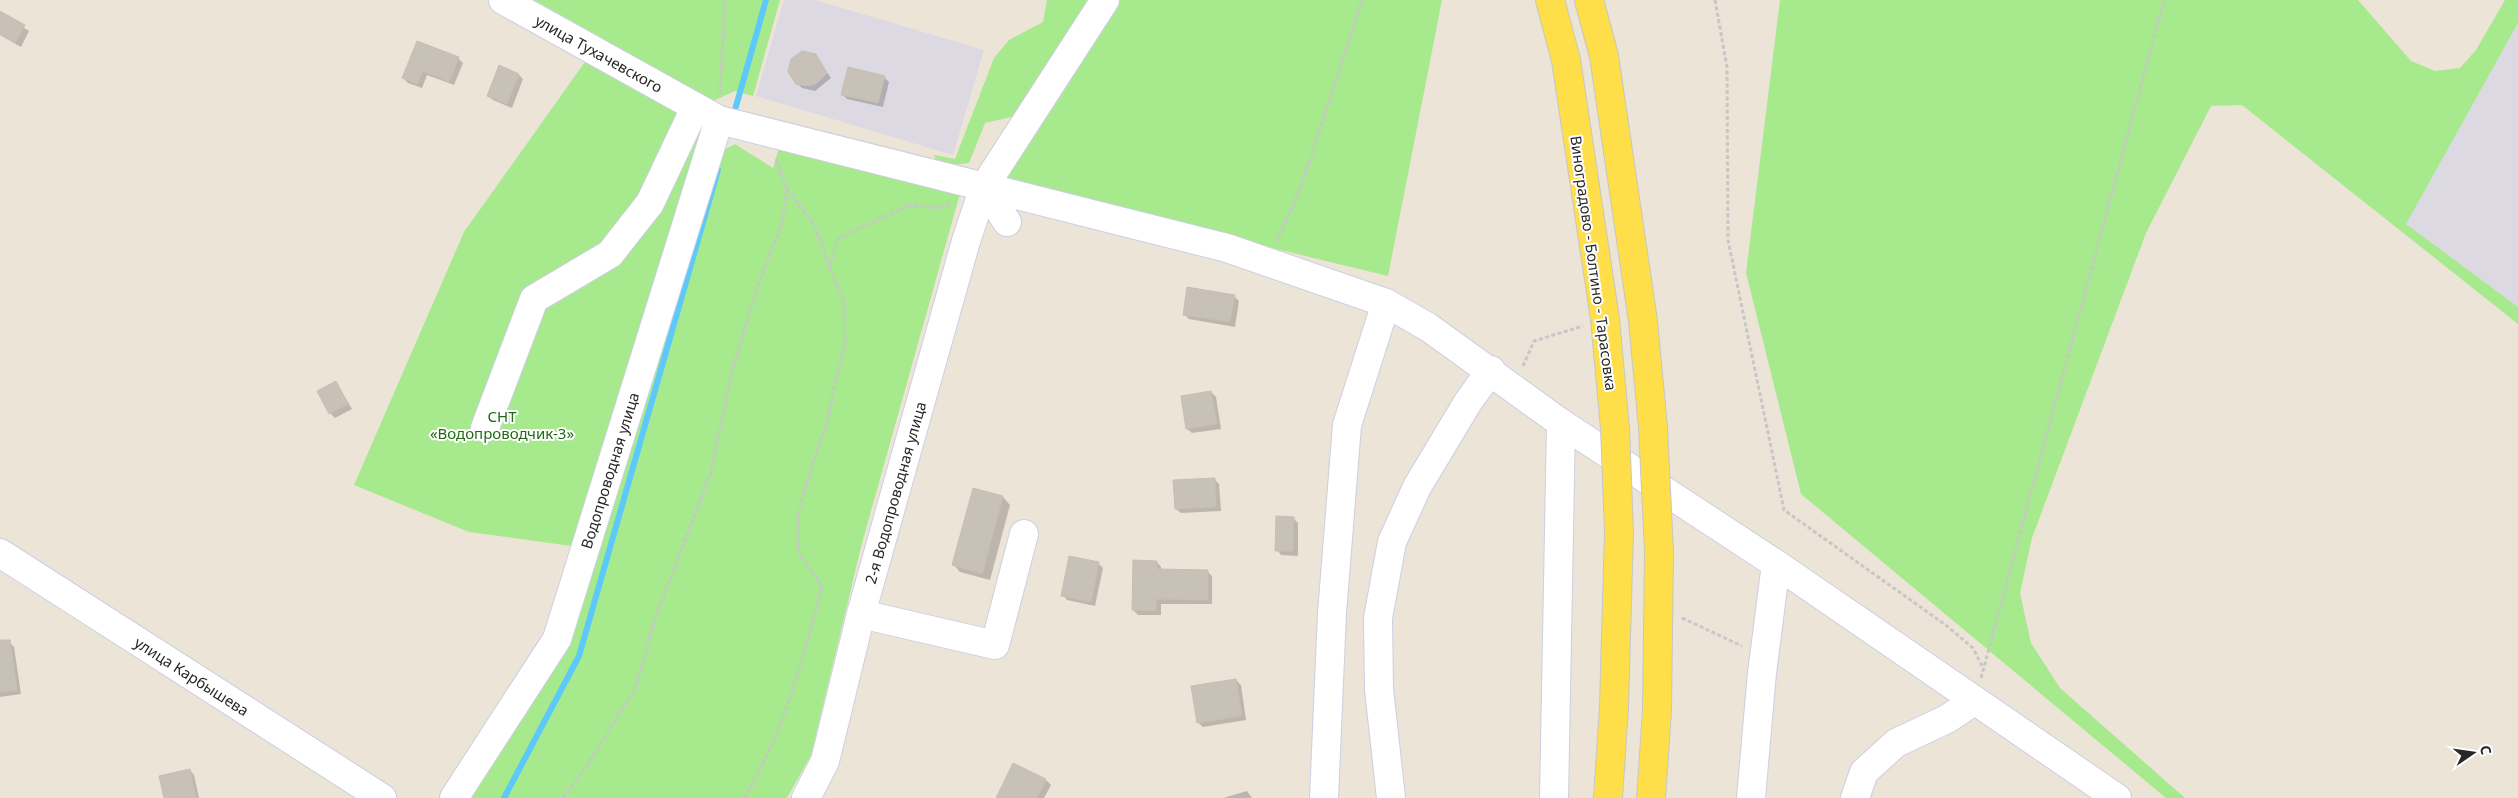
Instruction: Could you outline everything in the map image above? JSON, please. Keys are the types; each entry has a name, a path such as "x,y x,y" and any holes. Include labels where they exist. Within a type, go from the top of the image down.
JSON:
{"main road":[{"name":"Виноградово - Болтино - Тарасовка","path":"1550,0 1566,60 1605,319 1615,428 1619,532 1614,706 1608,798"},
{"path":"1588,0 1604,56 1643,321 1652,427 1658,552 1658,607 1657,711 1651,798"}],"street":[{"name":"улица Тухачевского","path":"503,0 719,120 766,130 982,190 1227,248 1386,303 1428,327 1491,370 1561,423 1776,564 2117,798"},
{"name":"2-я Водопроводная улица","path":"806,798 825,761 861,614 982,190 1105,0"},
{"path":"485,428 534,299 610,254 650,203 695,108"},
{"name":"Водопроводная улица","path":"454,798 557,639 719,120"},
{"path":"982,190 1007,222"},
{"path":"1324,798 1332,613 1347,425 1386,303"},
{"path":"1391,798 1380,689 1378,618 1392,542 1417,487 1468,402 1491,370"},
{"path":"1554,798 1561,423"},
{"path":"861,614 995,645 1024,534"},
{"name":"улица Карбышева","path":"0,553 382,798"},
{"path":"1750,798 1762,673 1776,564"},
{"path":"1855,798 1864,772 1896,743 1947,719 1974,701"}],"path":[{"path":"719,120 725,0"},
{"path":"1268,262 1303,182 1362,0"},
{"path":"1714,0 1727,68 1728,240 1784,510 1947,626 1973,648 1983,668"},
{"path":"1974,701 2164,0"},
{"path":"744,798 760,772 797,682 822,586 798,552 798,514 813,462 828,420 835,381 845,345 844,302 815,226 787,189 766,130"},
{"path":"562,798 586,767 636,687 655,620 710,474 734,368 757,288 782,223 787,189"},
{"path":"829,266 839,238 908,206 939,208 982,190"},
{"path":"1514,388 1534,341 1605,319"},
{"path":"1658,607 1742,646"}],"shaded area":[{"path":"784,0 815,0 984,50 953,155 756,96"},
{"path":"2518,23 2518,307 2405,224"}],"green space":[{"name":"СНТ «Водопроводчик-3»","path":"534,0 780,0 753,96 735,91 715,100 650,323 579,547 469,532 354,485 464,232 602,38"},
{"path":"1047,0 1442,0 1388,276 1016,186 1003,173 1031,124 1011,117 985,123 969,163 938,167 934,155 955,159 994,58 1009,40 1043,22"},
{"path":"1780,0 2358,0 2411,61 2435,71 2460,68 2476,50 2505,0 2518,0 2518,23 2406,224 2518,307 2518,324 2242,105 2211,106 2146,233 2032,538 2020,593 2031,643 2060,688 2185,798 2166,798 1801,494 1746,273"},
{"path":"735,144 773,168 779,148 961,190 862,543 811,755 787,798 463,798 564,644 716,154"}],"building":[{"path":"0,11 25,25 15,43 0,34"},
{"path":"417,41 459,57 449,82 423,71 417,84 402,78"},
{"path":"802,51 816,54 827,73 816,84 809,86 796,84 788,72 791,59"},
{"path":"499,65 519,74 507,104 487,96"},
{"path":"848,67 885,76 878,103 841,95"},
{"path":"1187,287 1235,295 1230,322 1183,315"},
{"path":"336,381 348,404 329,414 317,391"},
{"path":"1211,391 1217,424 1186,429 1181,396"},
{"path":"1215,478 1216,507 1175,509 1173,480"},
{"path":"973,488 1003,496 982,574 952,565"},
{"path":"1276,516 1294,517 1293,551 1275,551"},
{"path":"1069,556 1099,562 1091,602 1061,596"},
{"path":"1133,560 1157,561 1157,569 1208,570 1208,600 1156,599 1156,611 1132,610"},
{"path":"0,640 10,640 17,690 0,692"},
{"path":"1236,679 1242,716 1197,723 1191,686"},
{"path":"1013,763 1046,779 1037,798 996,798"},
{"path":"190,769 196,798 164,798 159,776"}],"waterway":[{"path":"733,117 766,0"},
{"path":"504,798 579,656 718,170"}]}
